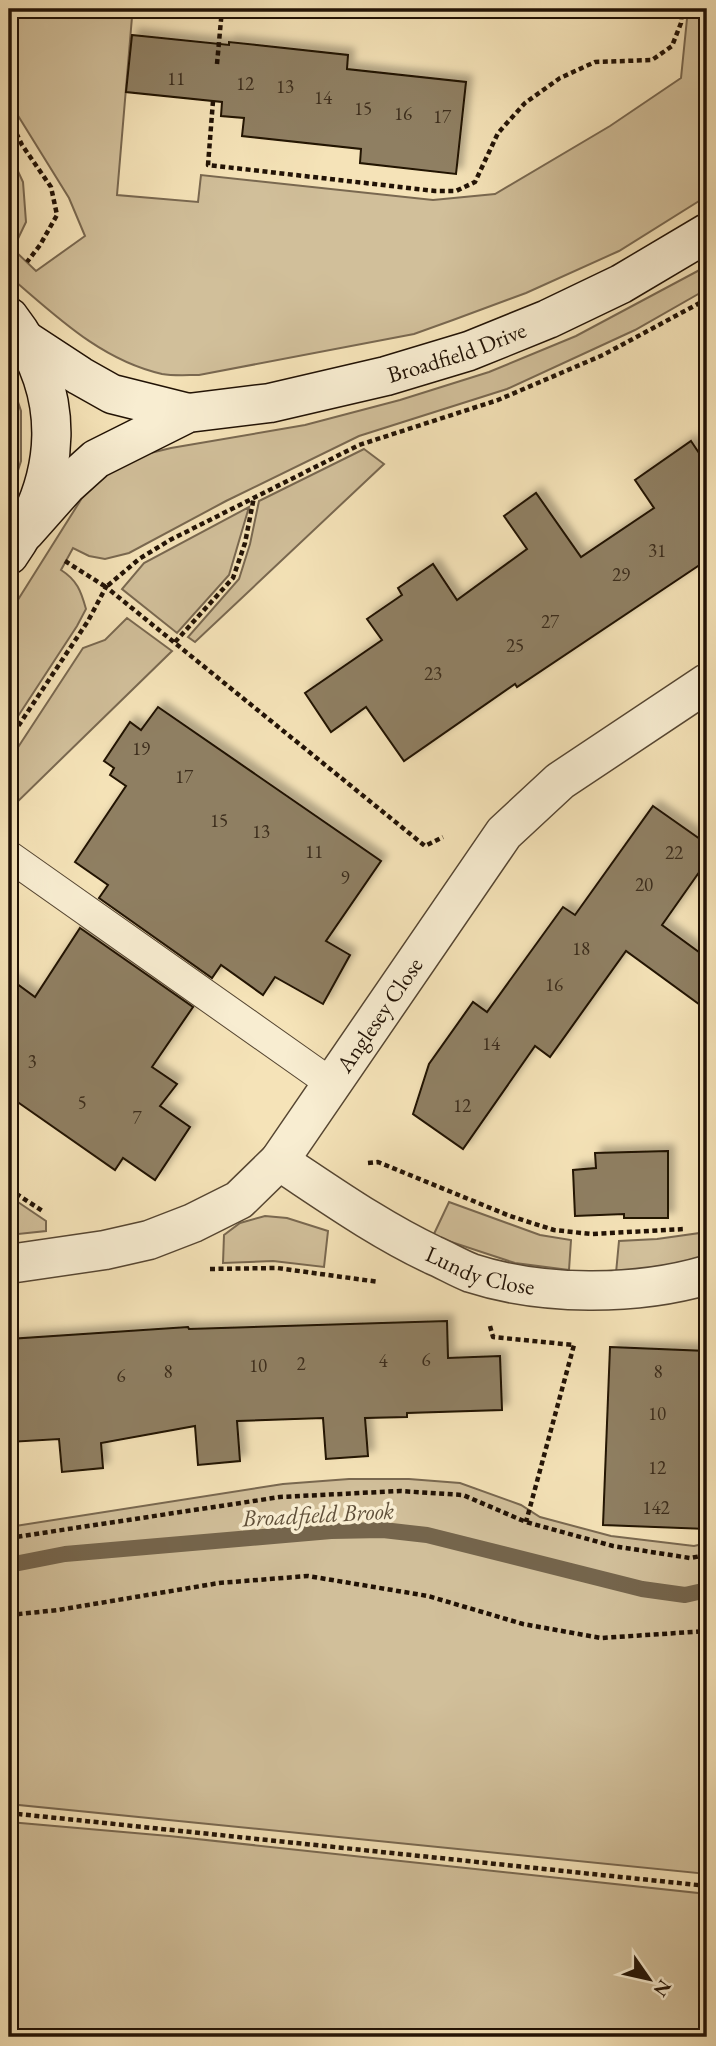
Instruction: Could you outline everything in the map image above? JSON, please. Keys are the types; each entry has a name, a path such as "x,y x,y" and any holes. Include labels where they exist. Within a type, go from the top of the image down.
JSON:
{"street":[{"name":"Broadfield Drive","path":"17,544 66,486 96,459 188,413 270,403 386,376 470,351 548,319 621,284 707,233"},
{"name":"Broadfield Drive","path":"17,328 80,376 112,394 188,413"},
{"path":"17,328 42,377 50,407 52,445 43,492 17,544"},
{"name":"Anglesey Close","path":"9,1264 105,1250 149,1240 192,1223 293,1170 332,1084 504,833 560,781 707,683"},
{"name":"Lundy Close","path":"293,1170 397,1237 470,1272 557,1290 613,1290 679,1283 707,1275"}],"lane":[{"path":"9,856 332,1084"}],"path":[{"path":"217,64 222,9"},
{"path":"213,101 208,165 435,191 456,191 475,182 498,133 525,103 560,78 595,62 652,60 672,46 681,23 682,9"},
{"path":"9,118 22,145 51,187 57,215 27,262"},
{"path":"9,740 88,621 106,587 139,559 254,496 359,445 498,400 591,360 707,299"},
{"path":"175,642 233,578 246,543 254,496"},
{"path":"65,561 106,587 425,846 468,824 504,833"},
{"path":"293,1170 378,1162 510,1216 554,1230 591,1234 694,1228"},
{"path":"9,1189 105,1250"},
{"path":"197,1269 277,1268 380,1282"},
{"path":"488,1317 493,1337 574,1345 526,1522"},
{"path":"9,1538 281,1497 400,1491 463,1495 526,1522 613,1546 690,1558 707,1555"},
{"path":"9,1615 58,1610 219,1583 308,1576 428,1596 523,1624 601,1638 707,1630"},
{"path":"9,1812 707,1886"}],"shaded area":[{"path":"9,9 27,9 29,14 47,12 132,17 117,195 198,202 201,175 433,200 495,194 610,126 681,78 688,9 707,9 707,196 619,251 526,293 414,334 199,375 162,374 118,358 98,347 9,276 9,152 23,182 26,222 13,249 36,271 85,236 69,198 17,114 9,96"},
{"path":"707,266 707,289 635,330 507,389 359,436 226,501 129,553 105,559 89,556 73,548 61,570 78,586 86,609 9,730 9,614 82,498 106,475 130,458 171,448 305,425 400,400 489,372 576,336"},
{"path":"9,375 21,411 21,461 9,498"},
{"path":"364,449 384,464 195,642 188,637 239,579 259,501"},
{"path":"249,507 229,575 177,633 122,589 144,563"},
{"path":"127,618 172,651 12,807 9,813 9,761 83,648 105,640"},
{"path":"9,1196 46,1221 46,1231 9,1235"},
{"path":"449,1202 540,1235 571,1240 569,1270 515,1263 433,1236"},
{"path":"265,1216 287,1218 328,1231 324,1267 273,1261 223,1263 224,1235 240,1223"},
{"path":"707,1232 707,1259 616,1273 619,1241"},
{"path":"349,1479 409,1479 460,1483 521,1505 540,1517 611,1536 694,1546 707,1543 707,1874 9,1804 9,1527 283,1484"},
{"path":"9,1822 169,1836 707,1894 707,2037 9,2037"}],"building":[{"path":"132,35 348,55 347,69 466,82 456,174 360,163 361,149 242,136 244,118 221,116 222,102 126,92"},
{"path":"691,441 707,465 707,560 517,687 515,684 404,761 366,707 331,732 305,693 382,640 367,619 402,595 398,588 433,564 457,600 527,549 504,516 536,493 581,557 654,508 635,480"},
{"path":"158,707 381,861 326,941 350,955 323,1004 275,977 263,995 221,965 212,978 99,898 108,885 75,862 126,786 110,775 114,768 104,761 130,722 141,730"},
{"path":"653,806 707,844 707,861 662,925 707,958 707,1010 626,951 550,1057 535,1046 463,1149 413,1114 429,1064 473,1002 487,1012 563,907 575,915"},
{"path":"80,928 193,1007 152,1067 177,1084 160,1106 190,1127 155,1180 123,1158 115,1170 9,1096 9,978 35,997"},
{"path":"668,1151 668,1218 624,1218 624,1214 575,1216 573,1170 596,1168 595,1153"},
{"path":"447,1321 448,1358 500,1356 502,1410 407,1413 407,1417 365,1418 368,1456 326,1459 323,1418 237,1421 240,1461 198,1465 195,1426 101,1443 103,1468 62,1472 59,1439 9,1442 9,1339 188,1327"},
{"path":"610,1347 707,1351 707,1529 603,1525"}],"waterway":[{"name":"Broadfield Brook","path":"9,1565 65,1554 331,1531 383,1530 427,1535 642,1589 685,1595 707,1590"}]}
